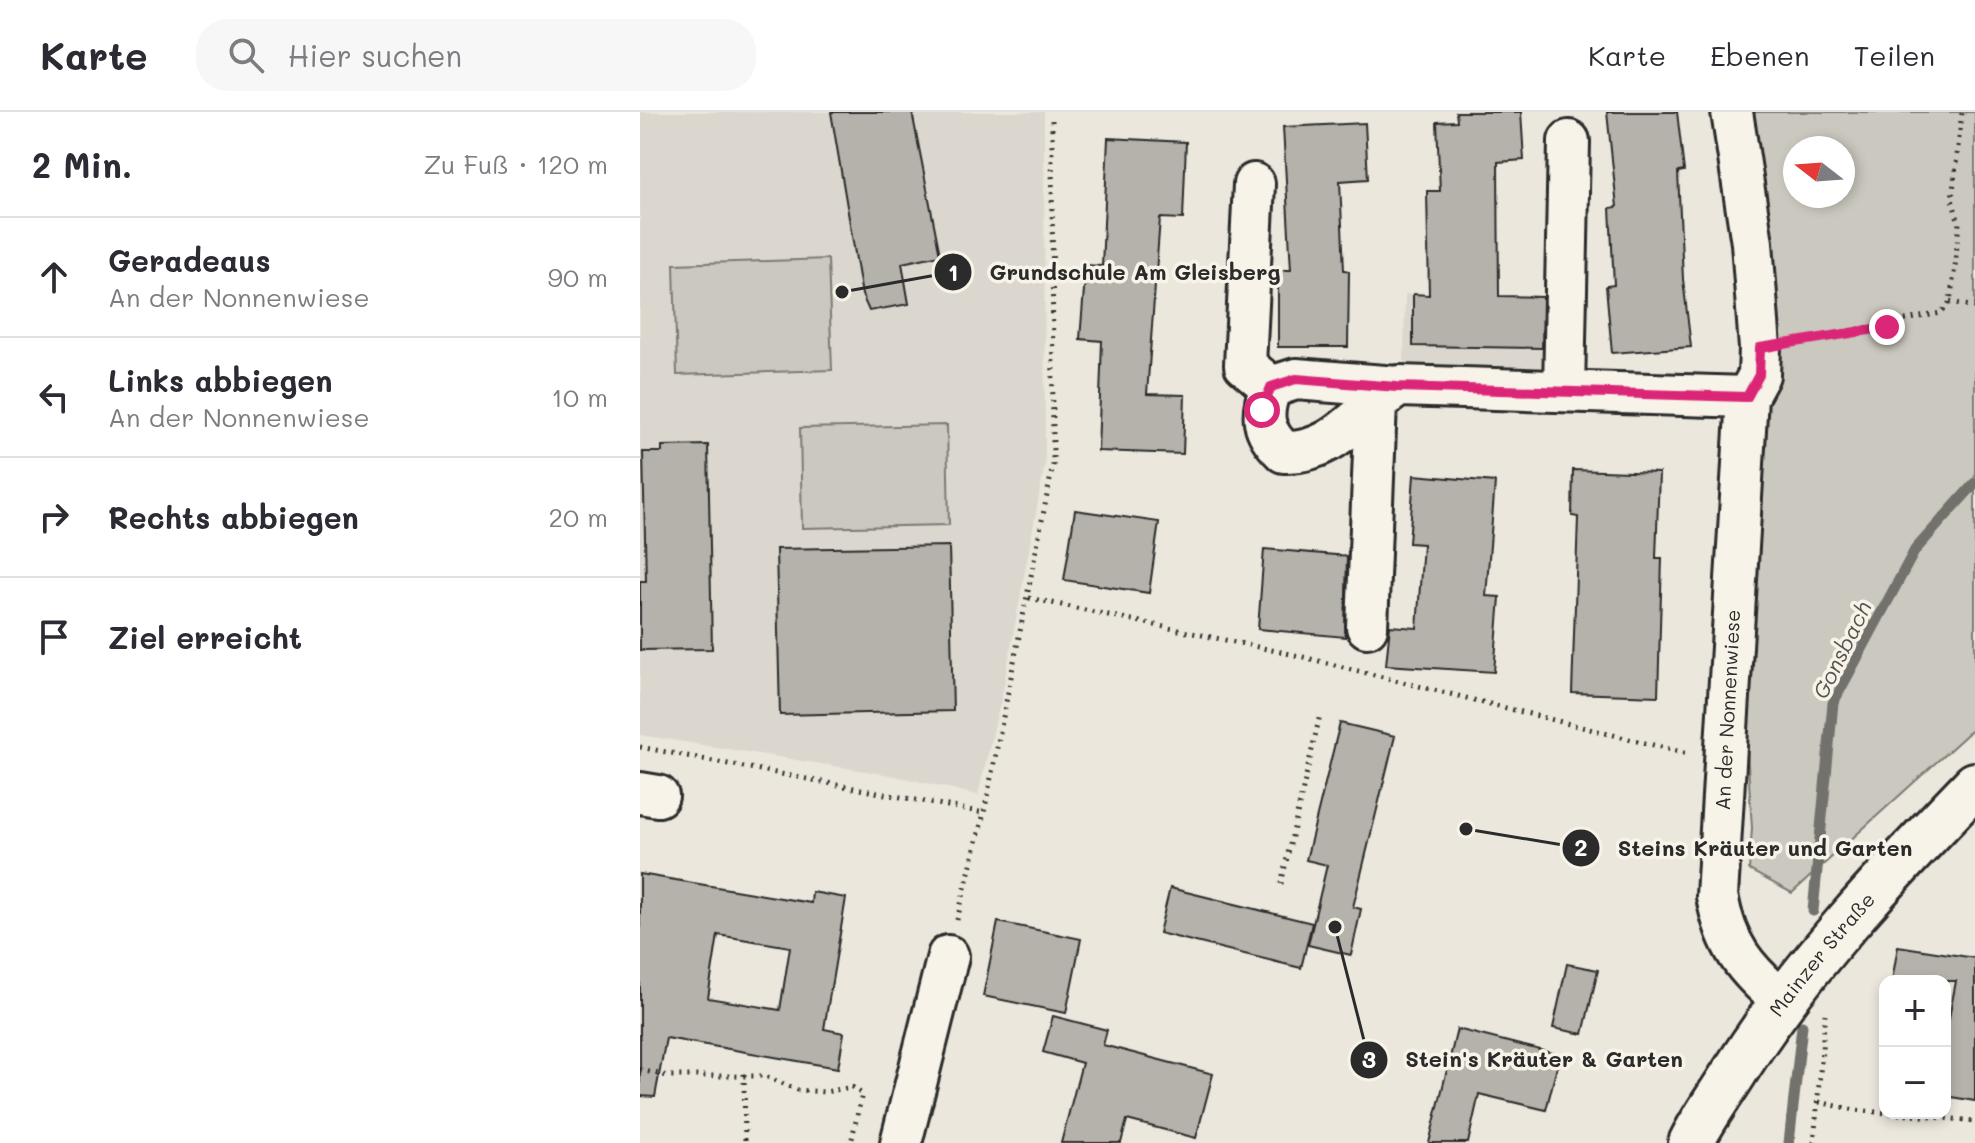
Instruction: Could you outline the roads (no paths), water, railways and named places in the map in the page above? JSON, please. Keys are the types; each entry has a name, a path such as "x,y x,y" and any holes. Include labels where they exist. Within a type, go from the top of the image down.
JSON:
{"main road":[{"name":"Mainzer Straße","path":"1691,1143 1783,1001 1871,894 1975,785"}],"street":[{"name":"An der Nonnenwiese","path":"1732,112 1752,243 1760,348 1759,375 1747,397 1717,896 1723,929 1736,953 1758,981 1783,1001"},
{"path":"1564,391 1569,141"},
{"path":"1254,184 1245,365 1271,387"},
{"path":"1271,387 1296,379 1386,395 1564,391 1747,397"},
{"path":"1271,387 1262,410 1267,436 1284,452 1306,453 1334,440 1386,395"},
{"path":"1367,627 1386,395"},
{"path":"901,1143 948,956"}],"waterway":[{"name":"Gonsbach","path":"1813,911 1833,703 1915,550 1975,483"},
{"name":"Gonsbach","path":"1789,1143 1802,1026"}],"place":[{"name":"Grundschule Am Gleisberg","path":"842,292"},
{"name":"Steins Kräuter und Garten","path":"1466,829"},
{"name":"Stein's Kräuter & Garten","path":"1335,927"}]}
